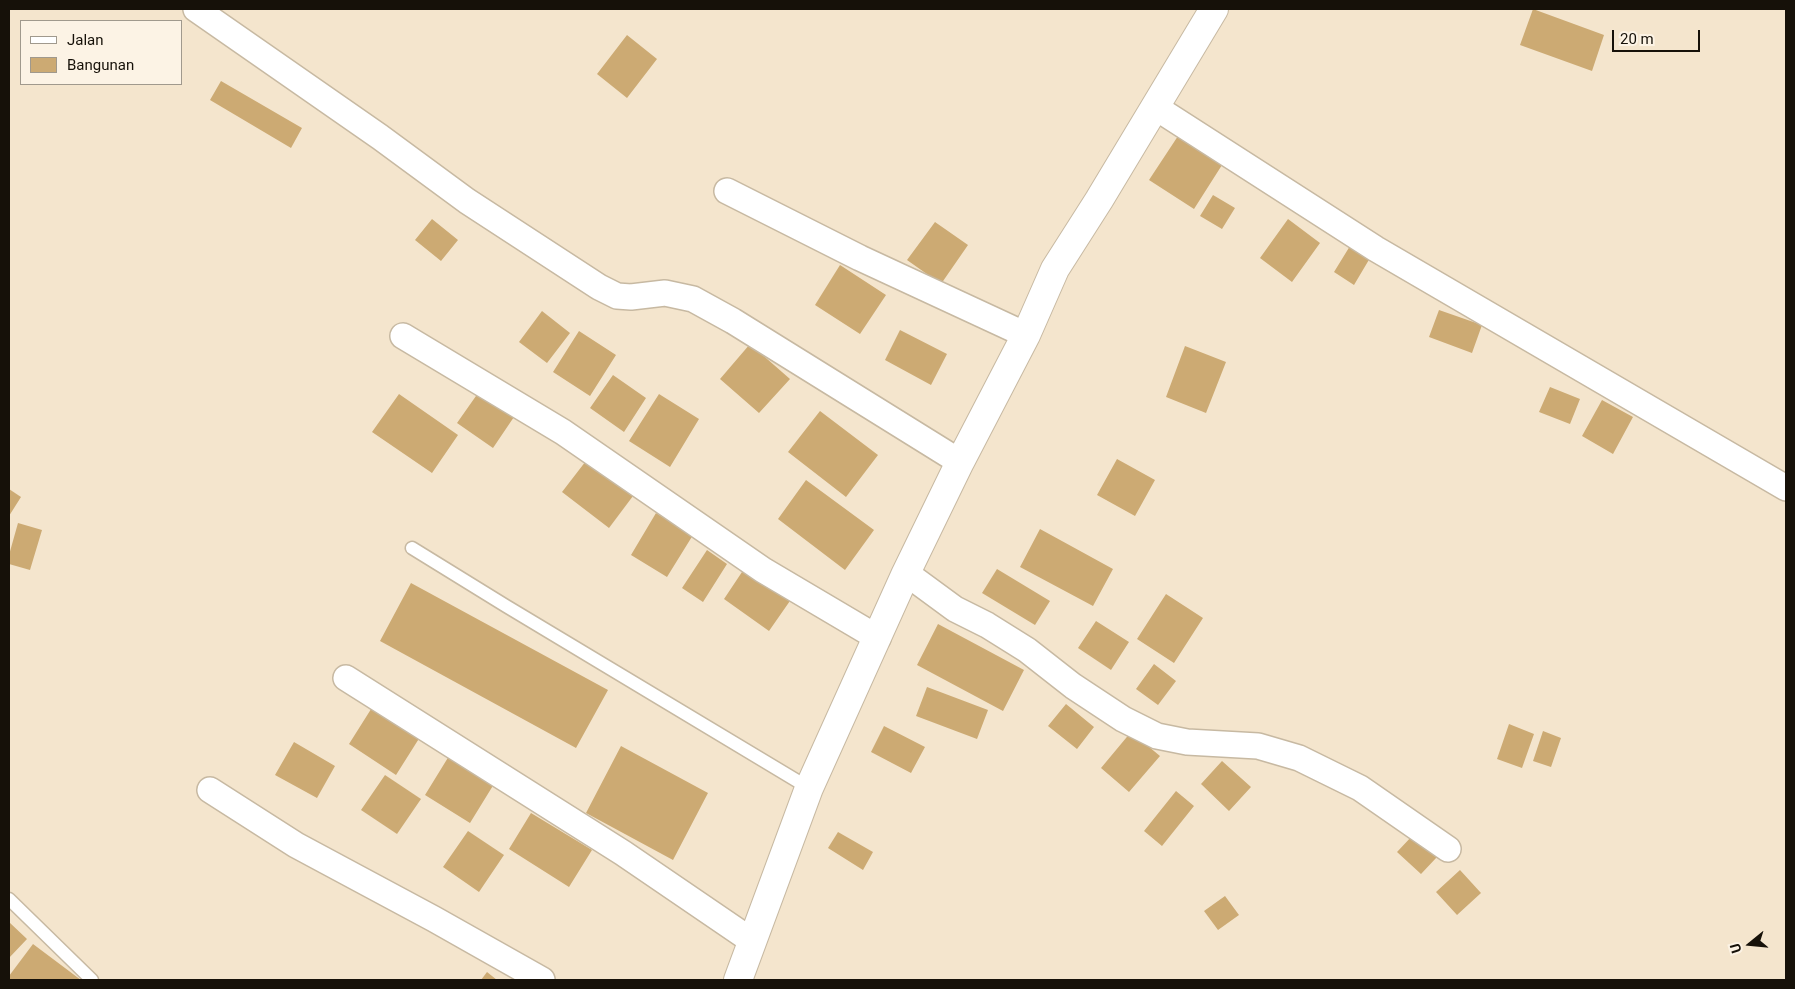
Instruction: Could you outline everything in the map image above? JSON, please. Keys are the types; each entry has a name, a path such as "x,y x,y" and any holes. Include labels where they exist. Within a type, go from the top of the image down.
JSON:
{"highway":[{"path":"738,980 809,788 906,573 960,462 1026,335 1055,269 1214,9"}],"street":[{"path":"196,9 380,137 467,201 599,287 618,296 631,297 665,293 693,299 733,321 960,462"},
{"path":"1155,107 1376,248 1786,488"},
{"path":"727,191 860,258 1026,335"},
{"path":"403,336 563,432 763,570 878,638"},
{"path":"906,573 955,610 987,625 1027,650 1074,686 1123,719 1157,736 1187,742 1258,746 1299,758 1360,788 1448,849"},
{"path":"346,678 623,853 752,941"},
{"path":"210,790 296,845 434,919 542,980"}],"lane":[{"path":"412,548 809,788"},
{"path":"9,899 92,980"}],"building":[{"path":"1533,9 1604,35 1592,71 1520,45"},
{"path":"627,35 657,59 627,98 597,74"},
{"path":"221,81 302,128 291,148 210,100"},
{"path":"1178,136 1222,165 1194,209 1149,180"},
{"path":"1213,195 1235,208 1222,229 1200,216"},
{"path":"432,219 458,240 441,261 415,240"},
{"path":"1288,219 1320,243 1292,282 1260,258"},
{"path":"935,222 968,245 941,284 907,260"},
{"path":"1350,246 1370,258 1354,285 1334,272"},
{"path":"840,265 886,295 860,334 815,305"},
{"path":"1439,310 1482,325 1472,353 1429,337"},
{"path":"542,311 570,333 547,363 519,342"},
{"path":"900,330 947,354 931,385 885,360"},
{"path":"579,331 616,355 590,396 553,372"},
{"path":"750,344 790,379 759,413 720,379"},
{"path":"1185,346 1226,362 1206,413 1166,397"},
{"path":"613,375 646,398 624,432 590,408"},
{"path":"483,386 518,411 493,448 457,423"},
{"path":"1550,387 1580,399 1570,424 1539,412"},
{"path":"399,394 458,435 432,473 372,432"},
{"path":"659,394 699,419 670,467 629,441"},
{"path":"1602,400 1633,417 1613,454 1582,436"},
{"path":"820,411 878,455 846,497 788,452"},
{"path":"589,457 636,492 609,528 562,492"},
{"path":"1117,459 1155,480 1135,516 1097,495"},
{"path":"806,480 874,530 845,570 778,519"},
{"path":"9,489 21,497 9,516"},
{"path":"656,513 693,535 667,577 631,555"},
{"path":"18,523 42,530 30,570 9,564 9,555"},
{"path":"1040,529 1113,569 1093,606 1020,567"},
{"path":"707,550 727,564 703,602 682,588"},
{"path":"746,566 792,598 769,631 724,599"},
{"path":"997,569 1050,601 1035,625 982,593"},
{"path":"411,583 608,690 576,748 380,641"},
{"path":"1166,594 1203,618 1174,663 1137,639"},
{"path":"1096,621 1129,642 1111,670 1078,648"},
{"path":"938,624 1024,670 1003,711 917,665"},
{"path":"1154,664 1176,681 1158,705 1136,689"},
{"path":"927,687 988,710 977,739 916,716"},
{"path":"1066,704 1094,727 1077,749 1048,726"},
{"path":"373,706 420,737 396,775 349,744"},
{"path":"1509,724 1534,734 1522,768 1497,759"},
{"path":"884,726 925,747 911,773 871,752"},
{"path":"1543,731 1561,738 1551,767 1533,761"},
{"path":"1131,732 1160,756 1129,792 1101,768"},
{"path":"294,742 335,766 317,798 275,775"},
{"path":"621,746 708,793 673,860 586,813"},
{"path":"449,756 494,784 470,823 425,795"},
{"path":"1222,761 1251,787 1229,811 1201,784"},
{"path":"385,775 421,799 397,834 361,810"},
{"path":"1176,791 1194,806 1162,846 1144,831"},
{"path":"531,813 592,850 569,887 509,849"},
{"path":"468,831 504,855 479,892 443,867"},
{"path":"838,832 873,852 863,870 828,848"},
{"path":"1413,835 1437,857 1421,874 1397,852"},
{"path":"1460,870 1481,893 1457,915 1436,892"},
{"path":"1225,896 1239,915 1218,930 1204,911"},
{"path":"9,922 27,939 9,958"},
{"path":"33,944 81,980 9,980 9,976"},
{"path":"487,972 497,980 481,980"}]}
